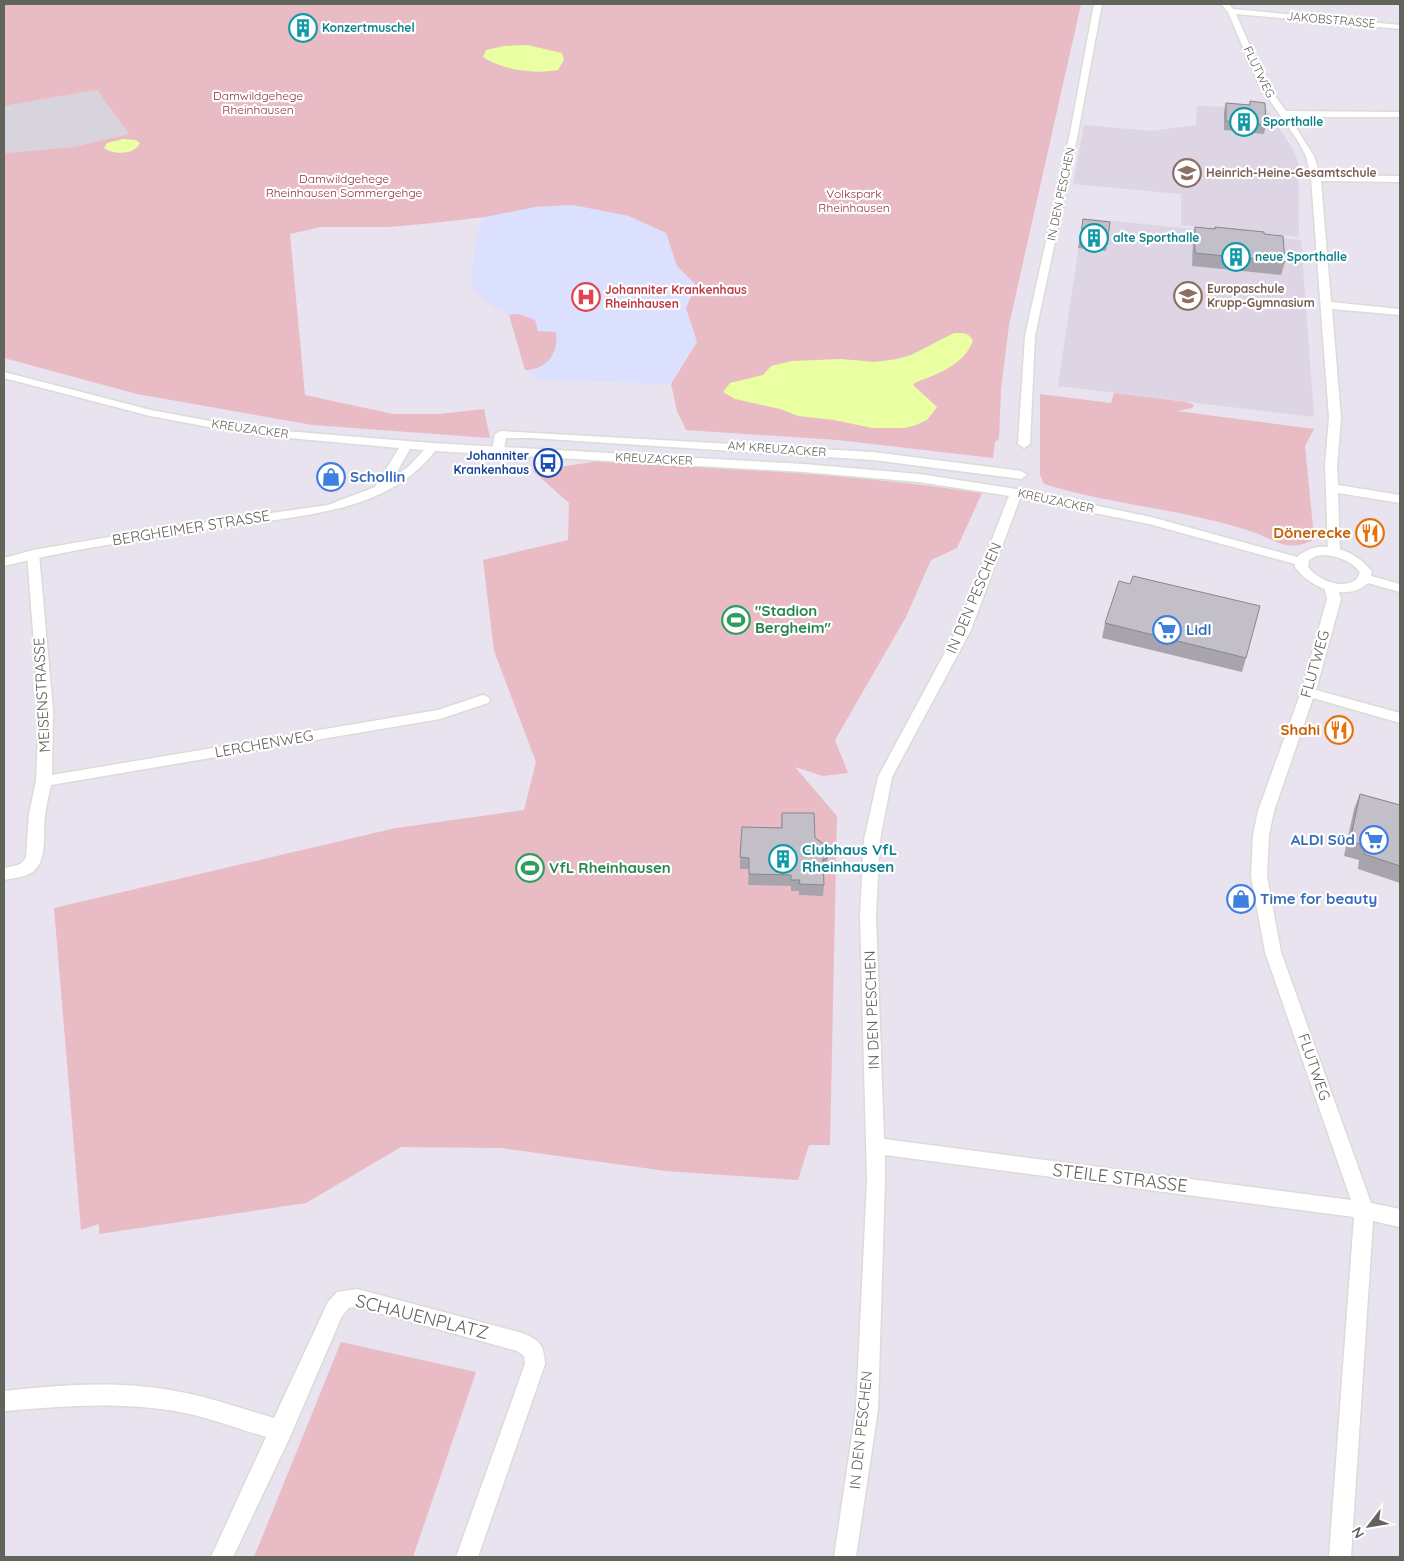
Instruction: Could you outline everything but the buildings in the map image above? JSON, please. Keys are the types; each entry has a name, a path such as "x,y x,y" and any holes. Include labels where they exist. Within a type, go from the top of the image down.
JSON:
{"street":[{"name":"IN DEN PESCHEN","path":"1024,444 1030,336 1074,133 1098,4"},
{"name":"FLUTWEG","path":"1225,4 1231,11 1263,85 1306,148 1316,178 1335,418 1331,466 1334,552"},
{"name":"JAKOBSTRASSE","path":"1231,11 1400,27"},
{"path":"1283,114 1400,114"},
{"path":"1316,178 1400,179"},
{"path":"1326,305 1400,312"},
{"name":"KREUZACKER","path":"4,375 150,413 247,431 432,447 854,472 919,478 1016,493 1151,521 1301,562"},
{"name":"AM KREUZACKER","path":"498,450 502,434 532,435 807,450 873,456 1021,475"},
{"path":"527,452 532,435"},
{"path":"376,491 391,472 406,445"},
{"name":"BERGHEIMER STRASSE","path":"4,562 33,554 330,508 376,491 424,460 432,447"},
{"path":"1332,488 1400,499"},
{"name":"IN DEN PESCHEN","path":"846,1557 867,1409 876,1146 868,915 872,840 885,777 964,630 1016,493"},
{"path":"1313,552 1334,552 1355,560 1366,572 1365,578 1357,586 1349,588 1331,587 1308,577 1301,567 1301,562 1307,555 1313,552"},
{"name":"MEISENSTRASSE","path":"4,874 21,871 30,866 34,857 37,814 44,781 46,710 33,554"},
{"path":"1365,578 1400,588"},
{"name":"FLUTWEG","path":"1331,587 1334,599 1308,692 1266,810 1261,835 1259,876 1273,952 1364,1210 1340,1557"},
{"path":"1308,692 1400,718"},
{"name":"LERCHENWEG","path":"44,781 440,714 483,700"},
{"name":"STEILE STRASSE","path":"876,1146 1364,1210 1400,1218"},
{"name":"SCHAUENPLATZ","path":"222,1557 281,1431 334,1309 344,1299 357,1298 522,1343 534,1351 535,1364 468,1557"},
{"path":"4,1401 77,1395 132,1396 186,1403 281,1431"}],"shaded area":[{"path":"527,45 562,53 564,60 558,70 539,72 500,66 483,57 486,50 504,46"},
{"path":"97,90 129,134 73,147 4,153 4,106"},
{"name":"Heinrich-Heine-Gesamtschule","path":"1197,106 1266,108 1294,151 1298,163 1299,237 1181,225 1181,194 1073,184 1084,125 1152,131 1196,125"},
{"path":"123,139 136,140 140,143 134,150 124,153 113,152 104,148 107,143"},
{"name":"Johanniter Krankenhaus Rheinhausen","path":"573,205 629,216 666,233 677,266 696,285 686,308 697,342 671,384 539,380 525,370 535,370 541,332 538,331 535,320 520,314 509,315 491,306 473,289 471,279 477,233 485,217 535,207"},
{"name":"Europaschule Krupp-Gymnasium","path":"1083,218 1301,240 1314,417 1058,386"},
{"path":"954,333 963,333 970,336 973,341 970,348 955,364 913,385 937,407 927,420 905,428 872,428 834,420 798,416 780,409 735,399 723,392 730,383 763,375 771,366 792,361 841,359 875,362 897,359 911,355"}],"green space":[{"name":"Volkspark Rheinhausen","path":"4,4 1081,4 1009,325 1001,389 999,439 995,442 993,458 838,440 686,430 677,411 671,384 697,342 686,308 696,285 677,266 666,233 629,216 573,205 535,207 485,217 389,227 321,227 290,234 305,395 393,414 439,414 484,409 490,438 312,425 137,394 4,358 4,153 73,147 129,134 97,90 4,106"},
{"path":"519,314 535,320 538,331 556,332 556,347 550,359 540,367 525,370 509,315"},
{"path":"1114,393 1187,402 1194,405 1192,408 1177,411 1314,429 1305,446 1314,537 1312,541 1295,545 1281,544 1253,532 1227,524 1096,497 1044,484 1040,475 1040,394 1111,403"},
{"name":"VfL Rheinhausen","path":"599,461 839,476 982,493 957,548 931,560 906,617 835,740 848,773 823,776 795,767 837,816 830,1145 809,1145 798,1180 666,1171 501,1148 401,1147 306,1203 99,1234 99,1224 81,1230 54,908 396,828 524,810 536,762 494,651 483,560 568,540 569,503 533,471"},
{"path":"341,1342 476,1372 413,1557 254,1557"}],"place":[{"name":"Konzertmuschel","path":"303,28"},
{"name":"Sporthalle","path":"1244,122"},
{"name":"Heinrich-Heine-Gesamtschule","path":"1187,173"},
{"name":"alte Sporthalle","path":"1094,238"},
{"name":"neue Sporthalle","path":"1236,257"},
{"name":"Europaschule Krupp-Gymnasium","path":"1188,296"},
{"name":"Johanniter Krankenhaus Rheinhausen","path":"586,297"},
{"name":"Johanniter Krankenhaus","path":"548,463"},
{"name":"Schollin","path":"331,477"},
{"name":"Dönerecke","path":"1370,533"},
{"name":"\"Stadion Bergheim\"","path":"736,620"},
{"name":"Lidl","path":"1167,630"},
{"name":"Shahi","path":"1339,730"},
{"name":"ALDI Süd","path":"1374,840"},
{"name":"Clubhaus VfL Rheinhausen","path":"783,859"},
{"name":"VfL Rheinhausen","path":"530,868"},
{"name":"Time for beauty","path":"1241,899"}],"park label":[{"name":"Damwildgehege Rheinhausen","path":"258,103"},
{"name":"Damwildgehege Rheinhausen Sommergehge","path":"344,186"}]}
